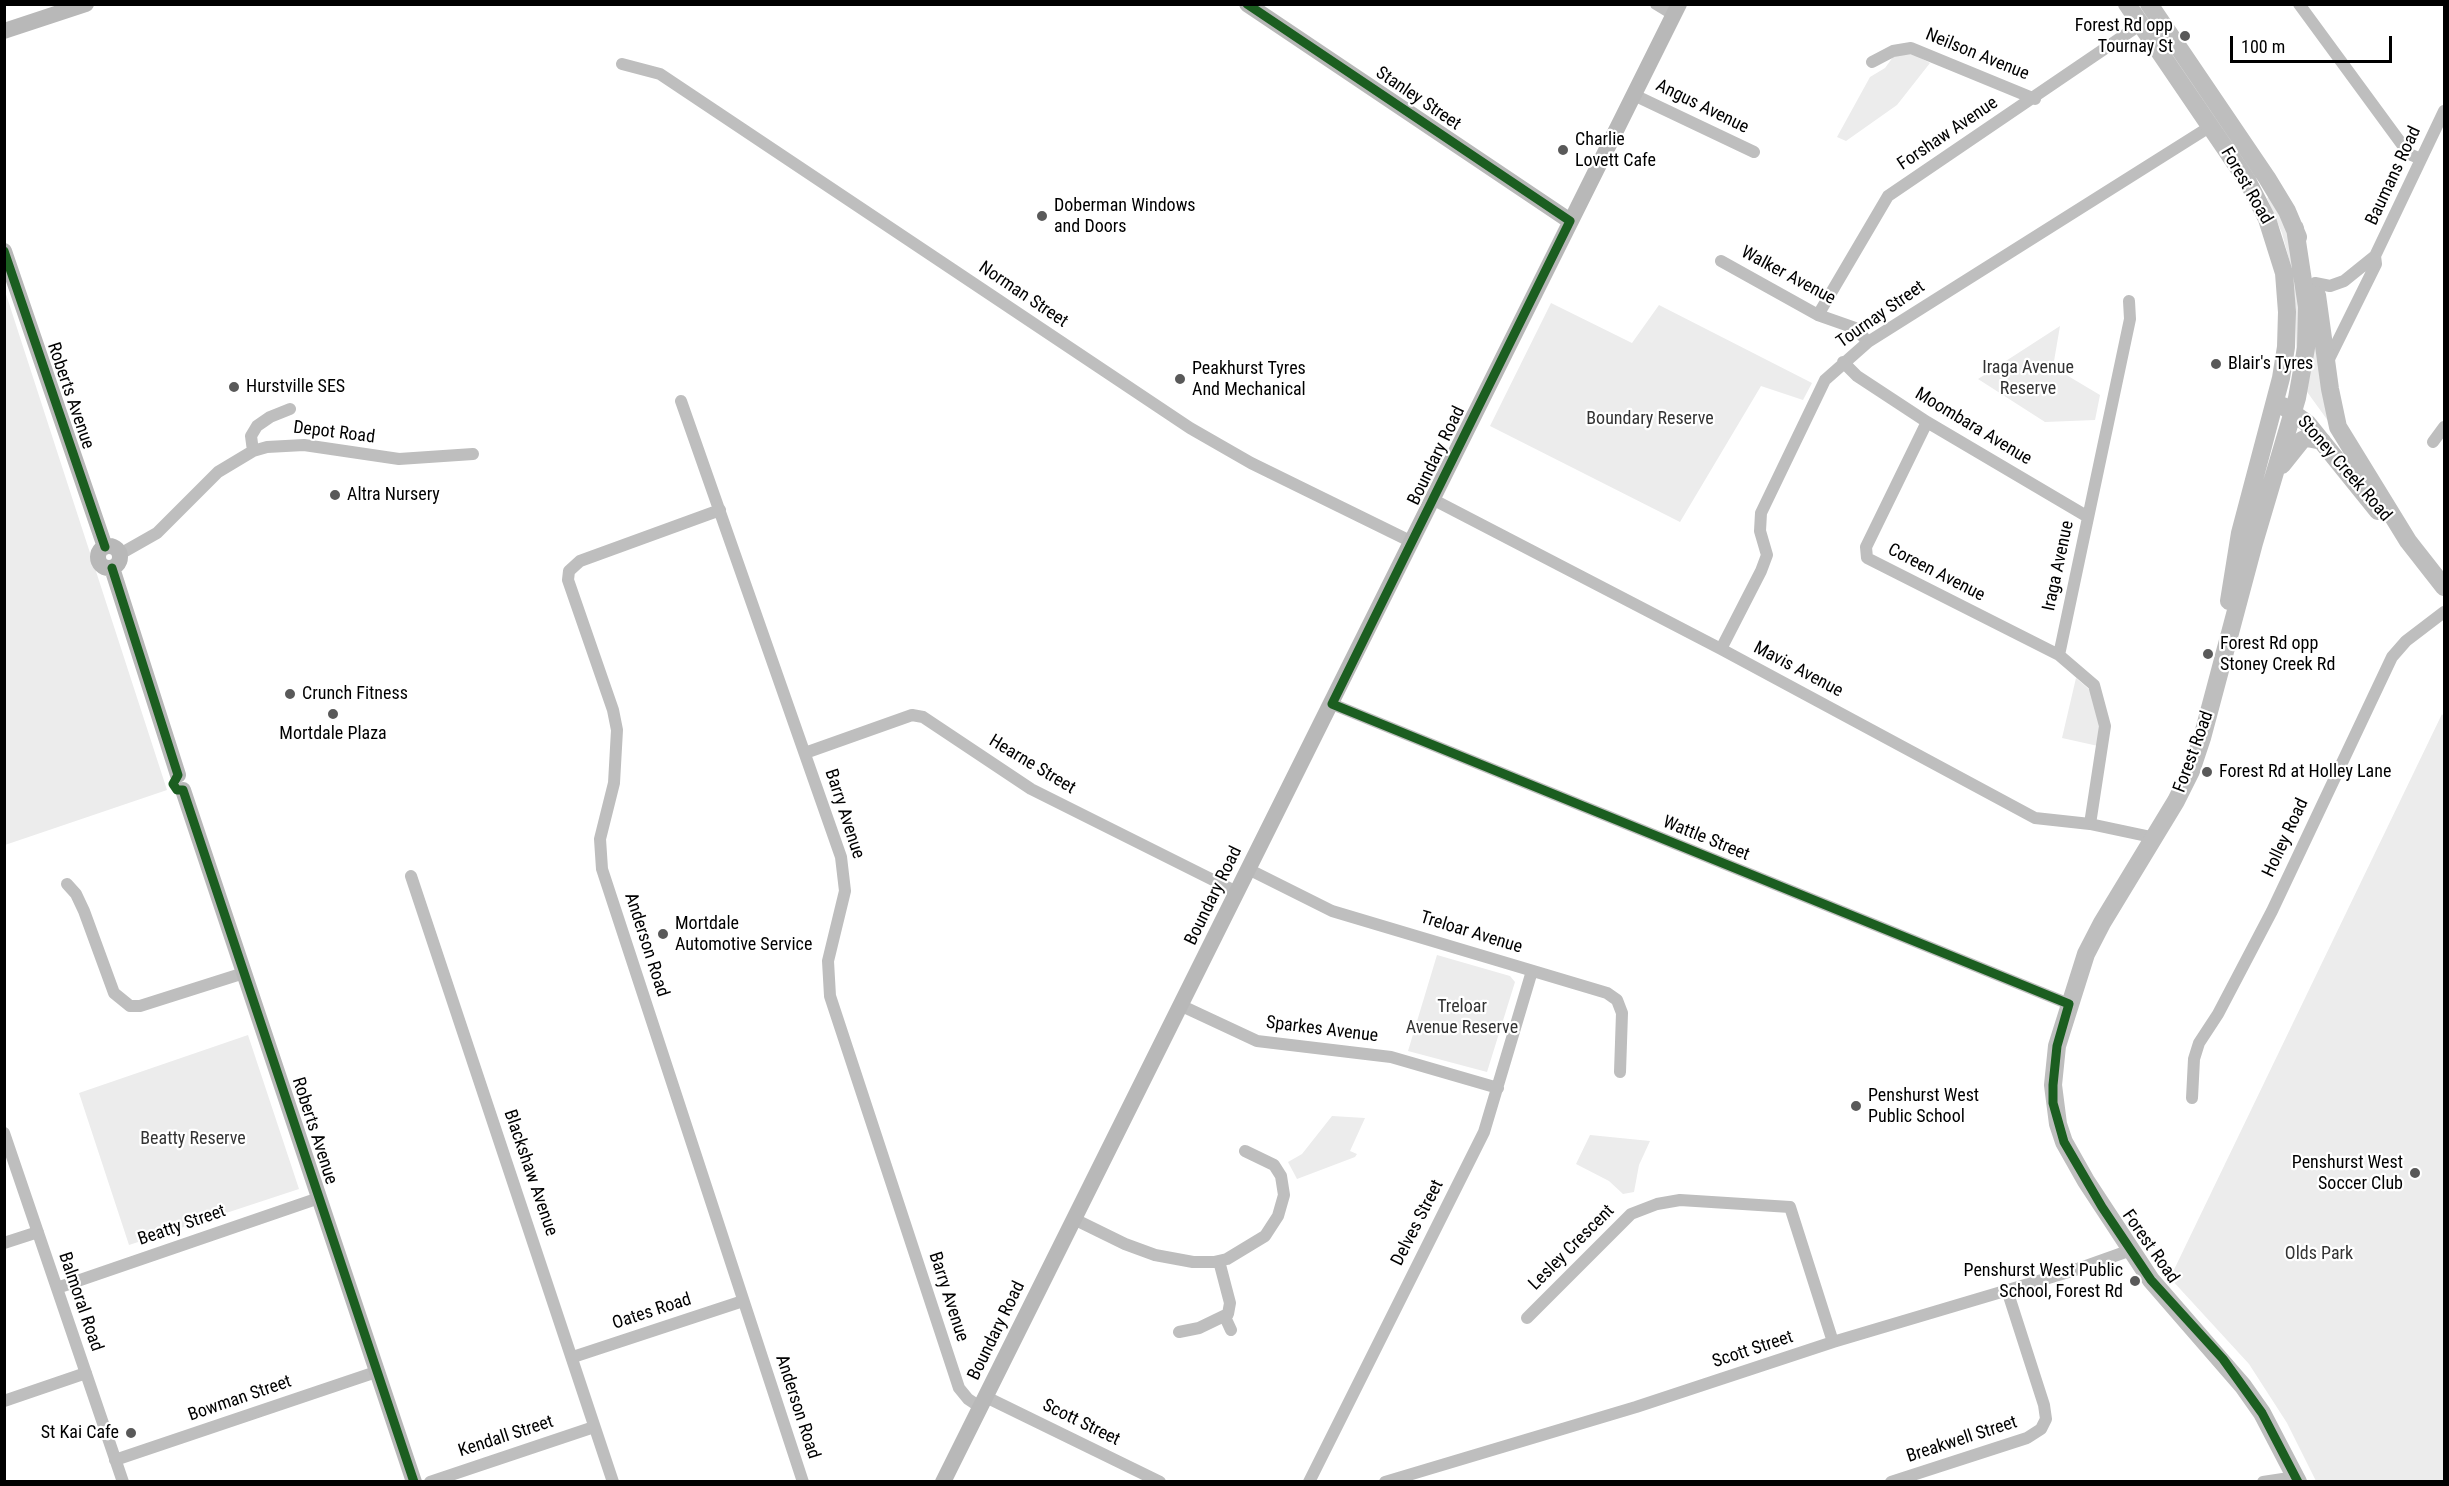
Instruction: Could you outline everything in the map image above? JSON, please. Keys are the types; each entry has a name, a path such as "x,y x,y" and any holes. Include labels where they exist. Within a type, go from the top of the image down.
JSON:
{"main road":[{"name":"Forest Road","path":"2127,4 2211,126 2258,201 2280,254 2287,312 2286,347 2277,396 2240,533 2220,674"},
{"name":"Forest Road","path":"2149,4 2267,178 2295,228 2315,283"},
{"name":"Forest Road","path":"2295,228 2307,307 2306,348 2295,404 2271,482 2220,674 2191,771 2156,838 2094,937 2069,1004 2053,1072 2053,1103 2058,1124 2074,1161 2130,1250 2157,1288 2243,1386 2267,1422 2297,1479"},
{"name":"Stoney Creek Road","path":"2315,283 2338,427 2408,541 2445,587"},
{"name":"Stoney Creek Road","path":"2277,396 2311,410 2368,477"},
{"name":"Stoney Creek Road","path":"2295,404 2378,512 2408,541"},
{"path":"2271,482 2294,447 2302,440 2307,438 2322,441"}],"street":[{"path":"4,31 86,4"},
{"name":"Stanley Street","path":"1246,4 1570,221"},
{"path":"1656,4 1676,10"},
{"path":"2299,4 2409,154 2421,159"},
{"name":"Boundary Road","path":"943,1482 1676,10"},
{"name":"Forshaw Avenue","path":"1818,315 1888,195 2034,99 2141,24"},
{"name":"Neilson Avenue","path":"1872,62 1893,51 1911,48 2034,99"},
{"name":"Norman Street","path":"622,64 660,74 1190,429 1251,463 1412,542"},
{"name":"Angus Avenue","path":"1634,95 1754,152"},
{"name":"Baumans Road","path":"2315,283 2330,286 2344,281 2375,256 2445,111"},
{"name":"Tournay Street","path":"1721,649 1767,555 1760,531 1761,513 1825,380 1868,342 2211,126"},
{"name":"Roberts Avenue","path":"4,251 112,556 181,782 414,1482"},
{"name":"Baumans Road","path":"2327,364 2376,264 2375,256"},
{"name":"Walker Avenue","path":"1721,261 1818,315 1854,328 1868,342"},
{"name":"Iraga Avenue","path":"2059,655 2130,319 2129,301"},
{"name":"Moombara Avenue","path":"1843,362 1857,376 1927,422 2088,517"},
{"name":"Barry Avenue","path":"681,401 838,846 845,879 843,902 828,961 830,996 958,1388 968,1400 983,1402"},
{"path":"253,451 251,436 257,426 270,417 290,409"},
{"name":"Coreen Avenue","path":"1927,422 1866,547 1867,558 2059,655"},
{"path":"2433,442 2445,427"},
{"name":"Depot Road","path":"112,556 157,533 218,472 253,451 292,444 399,459 473,454"},
{"name":"Mavis Avenue","path":"1434,500 1721,649 2035,818 2090,824 2156,838"},
{"name":"Anderson Road","path":"720,510 580,561 569,571 568,580 613,710 617,730 614,783 600,839 602,869 802,1482"},
{"name":"Holley Road","path":"2192,1098 2194,1059 2199,1043 2218,1014 2271,911 2392,657 2406,641 2445,612"},
{"path":"2059,655 2094,685 2105,726 2090,824"},
{"name":"Wattle Street","path":"1332,704 2069,1004"},
{"name":"Hearne Street","path":"805,753 912,715 923,717 1031,789 1237,892"},
{"name":"Treloar Avenue","path":"1248,869 1332,911 1606,993 1617,1000 1622,1013 1620,1072"},
{"name":"Blackshaw Avenue","path":"411,876 613,1482"},
{"path":"67,884 76,894 84,911 114,993 130,1006 140,1006 244,973"},
{"name":"Delves Street","path":"1309,1482 1485,1132 1532,971"},
{"name":"Sparkes Avenue","path":"1182,1006 1257,1041 1391,1057 1498,1088"},
{"name":"Balmoral Road","path":"4,1133 123,1482"},
{"path":"1074,1219 1125,1244 1155,1255 1193,1262 1219,1262 1248,1249 1264,1236 1278,1216 1284,1194 1281,1176 1274,1165 1245,1151"},
{"name":"Beatty Street","path":"57,1288 319,1198"},
{"name":"Lesley Crescent","path":"1527,1318 1631,1214 1657,1204 1680,1200 1790,1207 1833,1342"},
{"path":"4,1244 38,1232"},
{"name":"Scott Street","path":"1385,1482 1636,1407 1833,1342 2007,1290 2130,1250"},
{"path":"1219,1262 1230,1303 1225,1317 1231,1330"},
{"name":"Breakwell Street","path":"1891,1482 2028,1438 2041,1429 2046,1419 2044,1405 2007,1290"},
{"name":"Oates Road","path":"573,1357 743,1300"},
{"path":"1179,1332 1199,1328 1225,1317"},
{"name":"Bowman Street","path":"115,1460 376,1372"},
{"path":"4,1401 86,1373"},
{"name":"Scott Street","path":"983,1402 1161,1482"},
{"name":"Kendall Street","path":"430,1482 594,1426"},
{"path":"2267,1480 2297,1479"}],"green space":[{"path":"1909,52 1930,63 1897,105 1846,141 1837,137 1870,77 1885,68 1893,57"},
{"path":"2269,197 2283,222 2294,254 2303,314 2296,378 2296,314 2292,270 2282,233 2267,198"},
{"path":"4,288 167,790 5,845 4,845"},
{"name":"Boundary Reserve","path":"1551,303 1632,343 1659,305 1812,383 1803,400 1761,386 1680,522 1490,426"},
{"name":"Iraga Avenue Reserve","path":"2060,326 2053,367 2100,395 2095,420 2045,422 1978,379"},
{"path":"2317,342 2331,425 2305,389 2313,343"},
{"path":"2076,678 2090,690 2100,725 2098,746 2062,738"},
{"name":"Olds Park","path":"2442,714 2444,717 2444,1481 2316,1481 2287,1423 2249,1364 2170,1278"},
{"name":"Treloar Avenue Reserve","path":"1437,955 1510,976 1515,982 1487,1072 1408,1051"},
{"name":"Beatty Reserve","path":"248,1035 299,1189 129,1245 79,1093"},
{"path":"1332,1116 1365,1118 1350,1151 1357,1154 1355,1157 1297,1179 1288,1162 1302,1154"},
{"path":"1590,1135 1650,1141 1639,1165 1634,1192 1623,1194 1609,1181 1576,1164"}],"cycle path":[{"path":"1247,4 1570,221 1332,704 2069,1004 2057,1046 2053,1085 2053,1103 2064,1142 2102,1207 2151,1280 2223,1359 2262,1413 2298,1482"},
{"path":"4,251 105,547"},
{"path":"112,568 178,775 173,784 177,790 183,790 414,1482"}],"place":[{"name":"Forest Rd opp Tournay St","path":"2185,36"},
{"name":"Charlie Lovett Cafe","path":"1563,150"},
{"name":"Doberman Windows and Doors","path":"1042,216"},
{"name":"Blair's Tyres","path":"2216,364"},
{"name":"Peakhurst Tyres And Mechanical","path":"1180,379"},
{"name":"Hurstville SES","path":"234,387"},
{"name":"Altra Nursery","path":"335,495"},
{"name":"Forest Rd opp Stoney Creek Rd","path":"2208,654"},
{"name":"Crunch Fitness","path":"290,694"},
{"name":"Mortdale Plaza","path":"333,714"},
{"name":"Forest Rd at Holley Lane","path":"2207,772"},
{"name":"Mortdale Automotive Service","path":"663,934"},
{"name":"Penshurst West Public School","path":"1856,1106"},
{"name":"Penshurst West Soccer Club","path":"2415,1173"},
{"name":"Penshurst West Public School, Forest Rd","path":"2135,1281"},
{"name":"St Kai Cafe","path":"131,1433"}]}
